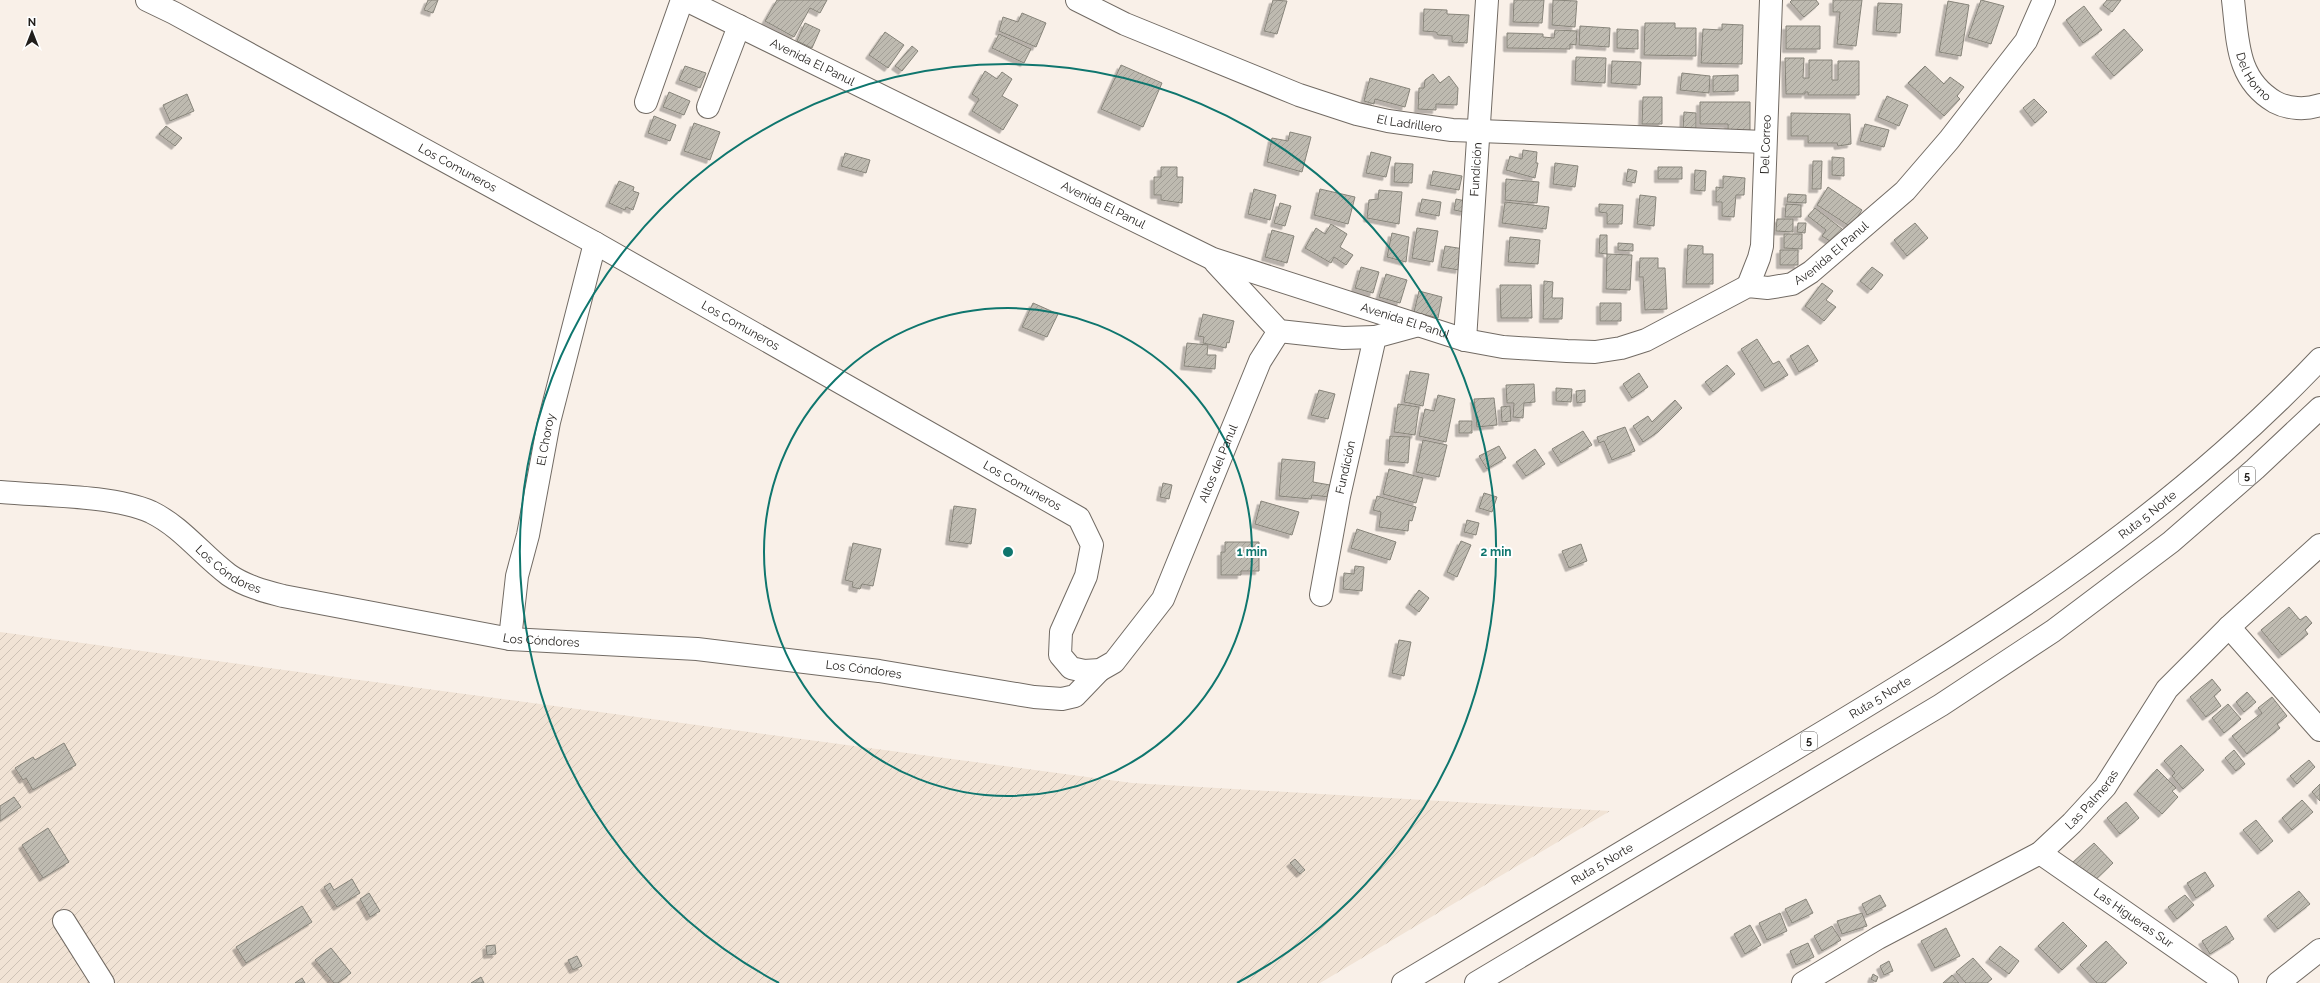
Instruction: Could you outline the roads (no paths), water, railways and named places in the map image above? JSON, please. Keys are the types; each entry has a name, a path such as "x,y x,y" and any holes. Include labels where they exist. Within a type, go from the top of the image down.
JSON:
{"main road":[{"name":"Los Comuneros","path":"147,0 178,6 1079,518 1092,545 1086,576 1061,632 1060,655 1071,668 1084,671 1100,670"},
{"path":"646,102 682,0"},
{"name":"Avenida El Panul","path":"686,0 1213,259 1465,340 1503,347 1595,352 1621,348 1646,340 1748,286 1768,288 1792,284 1810,272 1905,191 1949,140 2026,41 2044,0"},
{"name":"El Ladrillero","path":"1077,0 1125,24 1328,105 1388,121 1420,127 1479,131 1765,142"},
{"name":"Fundición","path":"1465,340 1487,0"},
{"name":"Del Correo","path":"1748,286 1757,266 1762,246 1770,0"},
{"name":"Del Horno","path":"2233,0 2241,58 2244,69 2258,89 2278,103 2290,107 2302,108 2320,105"},
{"path":"708,107 739,26"},
{"name":"El Choroy","path":"510,639 517,576 531,521 549,422 595,243"},
{"path":"1213,259 1279,331 1343,338 1375,337 1419,325"},
{"name":"Altos del Panul","path":"1100,670 1114,662 1164,599 1260,361 1279,331"},
{"name":"Fundición","path":"1321,595 1339,496 1375,337"},
{"name":"Ruta 5 Norte","path":"1403,983 1899,687 1998,624 2078,569 2177,492 2233,443 2319,361"},
{"name":"5","path":"1476,983 1941,705 2053,631 2171,542 2255,469 2320,408"},
{"name":"Los Cóndores","path":"0,492 117,501 150,512 179,530 229,575 249,586 282,596 510,639 697,650 879,671 1034,698 1062,699 1075,696 1100,670"},
{"name":"Las Palmeras","path":"1803,983 1878,938 2040,853 2072,823 2105,787 2167,689 2229,627 2320,544"},
{"path":"2229,627 2320,730"},
{"name":"Las Higueras Sur","path":"2040,853 2227,983"},
{"path":"64,921 103,983"},
{"path":"2278,983 2320,950"}]}
